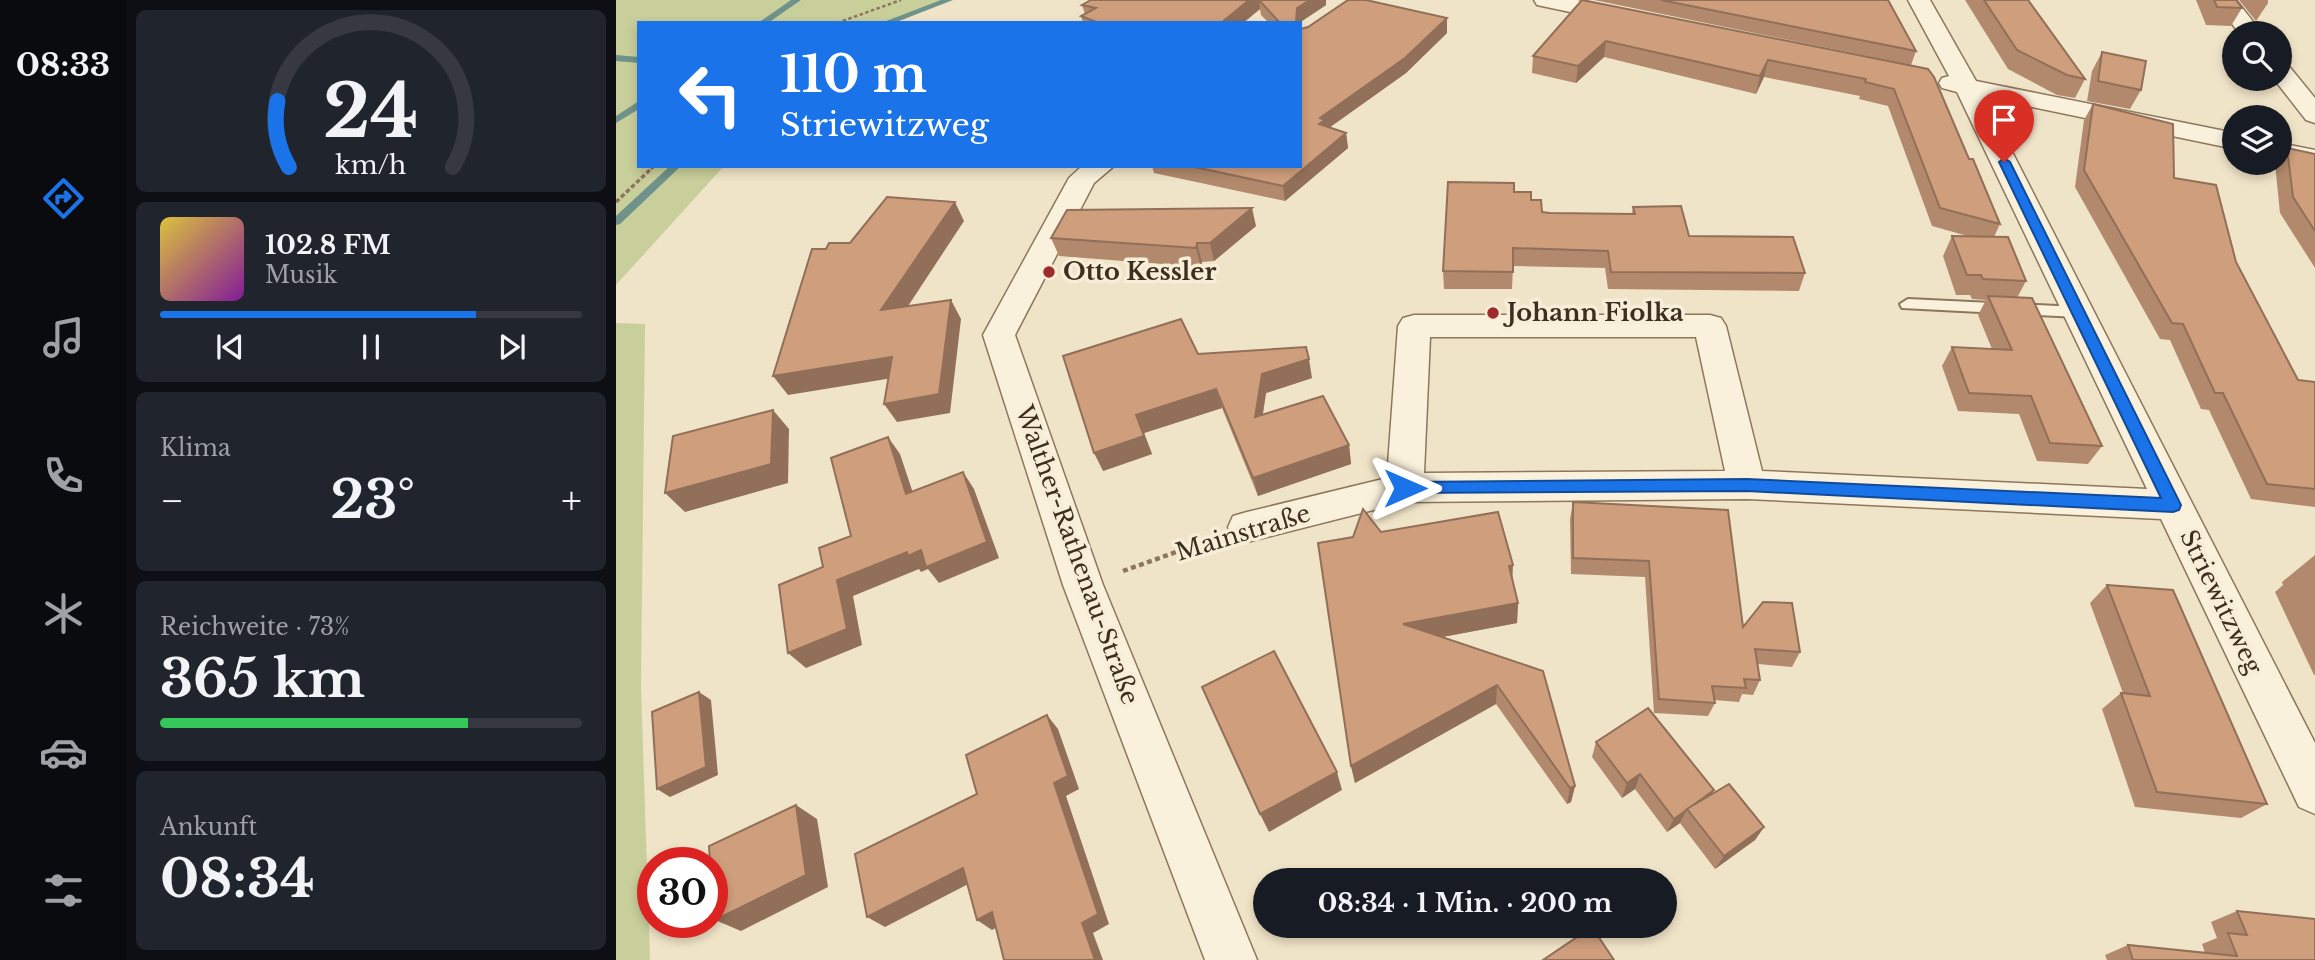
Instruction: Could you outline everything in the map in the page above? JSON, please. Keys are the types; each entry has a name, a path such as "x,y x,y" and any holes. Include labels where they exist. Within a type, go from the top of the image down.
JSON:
{"street":[{"path":"1545,0 1654,22"},
{"name":"Striewitzweg","path":"1919,0 1968,87 2315,791"},
{"path":"2225,0 2242,21"},
{"path":"1927,78 2222,138"},
{"path":"2292,85 2315,115"},
{"path":"2292,153 2315,158"},
{"name":"Walther-Rathenau-Straße","path":"1098,168 1083,178 999,335 1083,585 1231,960"},
{"path":"1405,488 1414,326 1710,326 1747,485"},
{"name":"Mainstraße","path":"1247,527 1405,488 1747,485 2173,505"}],"lane":[{"path":"1908,304 2078,312"}],"path":[{"path":"843,21 901,0"},
{"path":"616,202 652,168"},
{"name":"Mainstraße","path":"1083,585 1247,527"}],"green space":[{"path":"616,0 949,0 891,21 637,21 637,168 722,168 616,285"},
{"path":"616,323 645,324 641,686 646,847 637,847 637,938 649,938 650,960 616,960"}],"building":[{"path":"1091,0 1249,0 1223,21 1094,21 1081,16 1096,8 1082,5"},
{"path":"1259,0 1310,0 1297,8 1296,21 1278,21"},
{"path":"1348,0 1366,0 1447,18 1405,58 1320,118 1325,120 1319,124 1346,133 1283,186 1199,168 1302,168 1302,28"},
{"path":"1582,0 1928,69 1934,77 1969,159 1973,159 2000,224 1940,208 1894,89 1865,82 1866,79 1768,60 1760,76 1606,41 1578,66 1533,56"},
{"path":"1661,0 1888,0 1916,51"},
{"path":"1984,0 2028,0 2085,79 2067,75 2017,50"},
{"path":"2214,0 2236,0 2242,8 2217,7"},
{"path":"2102,52 2146,61 2141,90 2098,81"},
{"path":"2093,104 2173,124 2174,178 2216,185 2236,262 2298,380 2315,382 2315,489 2267,484 2223,393 2215,393 2183,324 2172,323 2084,170"},
{"path":"2292,149 2315,154 2315,231 2293,197 2290,175"},
{"path":"1448,182 1514,183 1514,192 1531,192 1531,200 1541,200 1542,212 1550,213 1635,214 1633,207 1681,206 1689,236 1793,237 1805,273 1611,272 1608,251 1513,248 1513,272 1443,271"},
{"path":"887,197 955,202 881,310 951,300 939,394 884,404 892,357 773,376 812,249 826,249 829,243 850,243"},
{"path":"1252,208 1210,243 1197,243 1196,248 1051,238 1067,210"},
{"path":"1952,236 2008,237 2026,281 1983,279 1981,275 1967,275"},
{"path":"1988,296 2032,298 2102,446 2050,443 2031,396 1969,393 1952,347 2012,350"},
{"path":"1181,319 1198,354 1306,347 1309,359 1262,374 1255,417 1323,396 1349,445 1253,478 1216,389 1136,415 1144,436 1094,453 1063,356"},
{"path":"773,410 771,464 665,493 673,436"},
{"path":"888,437 906,494 963,472 987,542 926,567 921,550 908,556 907,552 837,580 847,629 788,653 779,585 823,567 819,548 851,536 831,458"},
{"path":"1573,502 1728,510 1743,627 1763,602 1792,603 1800,652 1755,649 1760,680 1744,679 1746,688 1712,686 1715,703 1659,699 1649,561 1573,558"},
{"path":"1363,509 1381,532 1498,512 1513,565 1509,566 1518,603 1403,624 1543,671 1575,786 1570,788 1497,685 1351,766 1318,543 1353,537"},
{"path":"2107,585 2173,590 2267,804 2157,792 2121,693 2150,696"},
{"path":"1274,651 1337,772 1260,814 1202,687"},
{"path":"699,692 706,767 657,789 652,712"},
{"path":"1648,708 1714,790 1674,819 1640,774 1627,783 1596,742"},
{"path":"1047,715 1068,776 1054,783 1098,914 1082,923 1095,960 1004,960 992,912 977,920 963,868 867,917 855,854 977,794 966,755"},
{"path":"1729,784 1764,827 1724,856 1687,809"},
{"path":"796,805 806,875 728,914 728,847 709,846"},
{"path":"2237,911 2315,919 2315,960 2133,960 2128,945 2237,956 2228,933 2247,935"},
{"path":"1576,938 1599,938 1614,960 1543,960"}],"waterway":[{"path":"765,21 797,0"},
{"path":"891,21 949,0"},
{"path":"616,58 637,60"},
{"path":"616,120 637,105"},
{"path":"616,222 674,168"}],"place":[{"name":"Otto Kessler","path":"1049,272"},
{"name":"Johann Fiolka","path":"1493,313"}],"route":[{"path":"1405,488 1747,485 2173,505 2004,162"}]}
